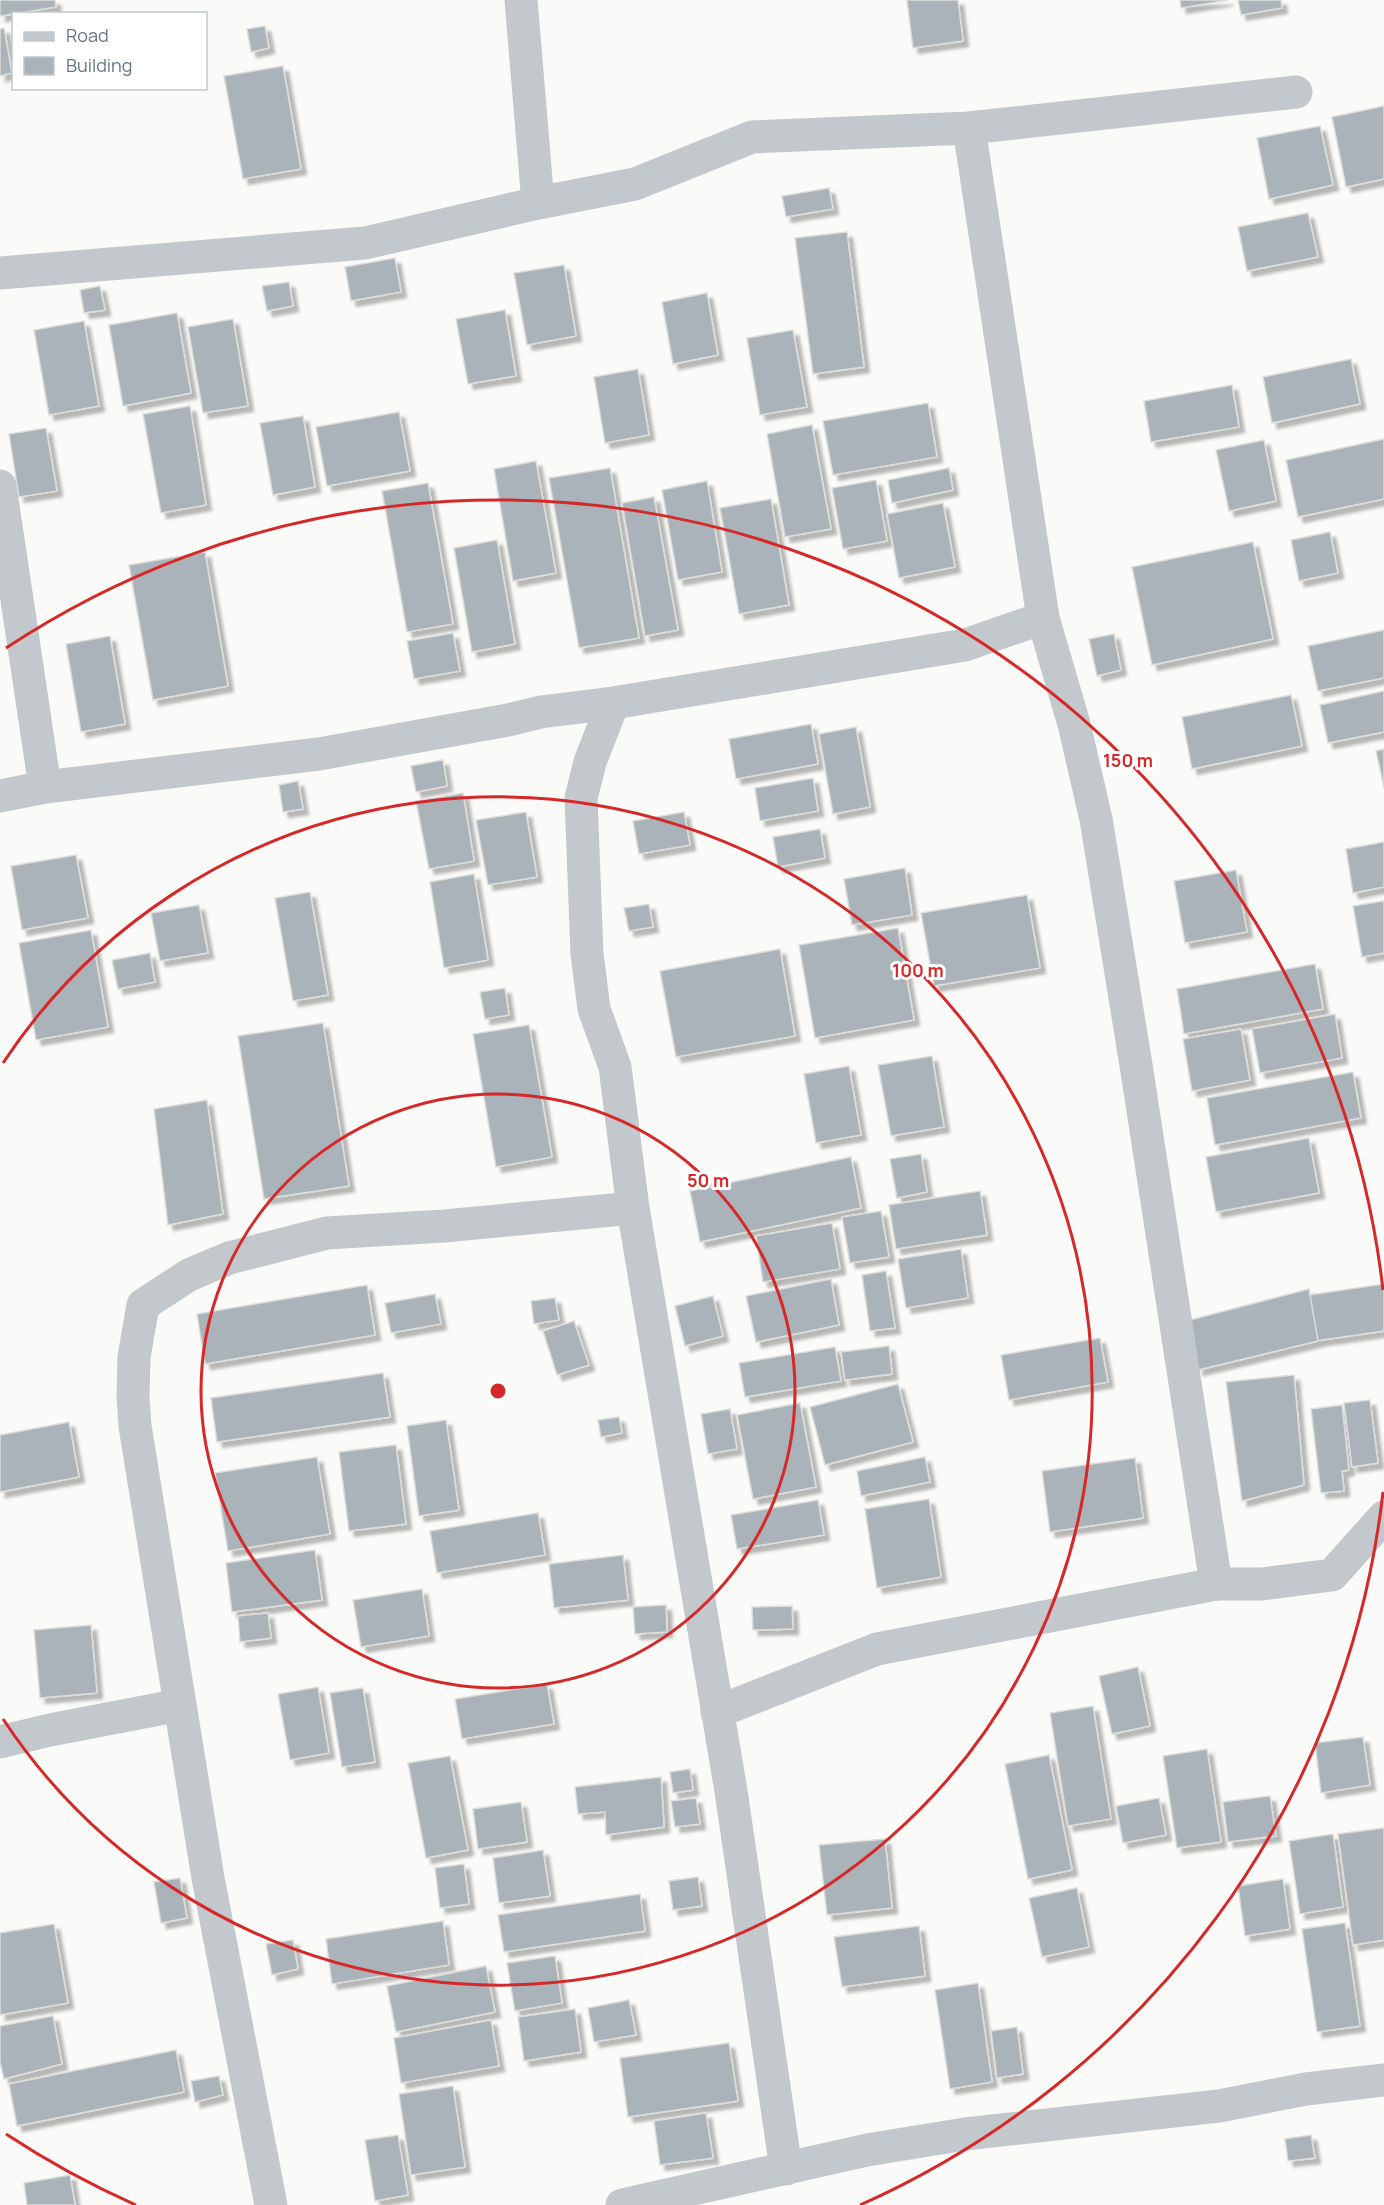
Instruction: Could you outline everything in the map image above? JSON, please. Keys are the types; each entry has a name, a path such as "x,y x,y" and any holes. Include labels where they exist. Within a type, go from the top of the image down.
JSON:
{"street":[{"path":"521,0 538,203"},
{"path":"0,273 365,243 538,203 635,184 752,137 969,128 1296,92"},
{"path":"969,128 1043,618 1074,723 1096,819 1216,1584"},
{"path":"0,486 45,787"},
{"path":"0,796 45,787 319,754 541,712 613,703 965,645 1043,618"},
{"path":"613,703 590,762 581,798 587,954 594,1009 615,1067 633,1208 749,1909 786,2169"},
{"path":"271,2205 208,1878 135,1426 134,1357 143,1305 189,1275 229,1258 327,1233 444,1226 633,1208"},
{"path":"717,1712 877,1648 1216,1584 1262,1584 1332,1575 1384,1517"},
{"path":"0,1742 180,1705"},
{"path":"622,2205 867,2150 965,2134 1219,2106 1306,2089 1384,2080"}],"building":[{"path":"0,0 55,0 56,7 12,12 12,14 0,16"},
{"path":"907,0 958,0 963,41 913,48"},
{"path":"1180,0 1228,0 1181,8"},
{"path":"1238,0 1281,0 1282,8 1241,15"},
{"path":"265,26 269,48 251,52 247,29"},
{"path":"4,28 12,73 0,76 0,29"},
{"path":"283,66 301,169 243,179 224,76"},
{"path":"1384,106 1384,179 1346,187 1332,117"},
{"path":"1320,126 1333,185 1269,199 1257,138"},
{"path":"829,188 833,209 786,217 782,196"},
{"path":"1308,213 1318,257 1247,271 1238,227"},
{"path":"847,232 864,367 813,374 795,238"},
{"path":"395,258 401,292 351,301 345,267"},
{"path":"564,265 576,336 527,345 514,273"},
{"path":"289,282 293,306 267,311 262,286"},
{"path":"100,286 105,310 84,313 80,290"},
{"path":"707,293 718,355 673,364 662,302"},
{"path":"505,310 516,376 468,384 456,319"},
{"path":"177,313 191,393 123,406 109,325"},
{"path":"233,319 248,406 203,413 188,327"},
{"path":"84,321 99,406 49,415 34,330"},
{"path":"793,330 807,407 760,415 747,338"},
{"path":"1351,359 1360,404 1272,423 1263,377"},
{"path":"638,369 649,435 605,443 594,377"},
{"path":"1232,385 1239,427 1151,442 1144,401"},
{"path":"928,403 937,457 833,475 823,421"},
{"path":"190,406 206,505 161,513 143,414"},
{"path":"399,412 410,471 327,486 316,427"},
{"path":"303,416 315,487 273,495 260,423"},
{"path":"812,425 831,529 785,537 767,434"},
{"path":"46,428 57,491 19,497 9,434"},
{"path":"1384,439 1384,499 1298,517 1286,460"},
{"path":"1264,440 1276,501 1229,511 1216,450"},
{"path":"536,461 556,573 513,581 494,469"},
{"path":"610,468 639,638 579,648 549,478"},
{"path":"949,468 953,490 892,503 888,480"},
{"path":"876,480 887,541 843,549 832,488"},
{"path":"707,481 722,572 678,580 662,490"},
{"path":"428,483 453,624 407,632 382,491"},
{"path":"654,497 678,630 645,636 622,503"},
{"path":"771,499 789,605 739,614 720,508"},
{"path":"943,503 955,567 899,578 887,514"},
{"path":"1330,532 1338,573 1299,581 1291,540"},
{"path":"497,540 515,644 472,652 454,548"},
{"path":"1253,542 1273,639 1152,665 1132,567"},
{"path":"205,552 228,686 153,700 129,565"},
{"path":"1384,630 1384,678 1318,691 1308,646"},
{"path":"453,633 460,671 414,679 407,641"},
{"path":"1114,634 1121,670 1097,676 1089,639"},
{"path":"110,636 125,724 81,732 66,644"},
{"path":"1384,691 1384,732 1328,743 1320,705"},
{"path":"1291,695 1302,746 1192,769 1182,717"},
{"path":"811,724 818,764 736,779 729,739"},
{"path":"856,727 870,807 833,814 819,734"},
{"path":"1384,749 1384,788 1376,751"},
{"path":"443,760 447,786 416,792 411,766"},
{"path":"813,778 818,811 760,821 755,788"},
{"path":"298,781 303,809 283,812 279,785"},
{"path":"463,793 474,861 429,869 416,801"},
{"path":"526,812 537,877 488,885 476,820"},
{"path":"684,812 690,845 639,854 633,821"},
{"path":"820,829 825,858 778,867 773,837"},
{"path":"1384,842 1384,887 1353,893 1346,849"},
{"path":"76,855 88,918 22,930 11,866"},
{"path":"905,868 912,915 852,925 844,879"},
{"path":"1236,870 1247,932 1185,943 1174,881"},
{"path":"474,874 488,960 444,968 430,882"},
{"path":"310,892 328,995 293,1001 275,898"},
{"path":"1027,895 1040,968 934,986 921,913"},
{"path":"1384,901 1384,953 1362,957 1353,906"},
{"path":"649,904 653,927 629,931 624,908"},
{"path":"199,905 208,953 160,961 151,913"},
{"path":"898,928 914,1020 815,1038 799,945"},
{"path":"91,930 108,1027 36,1040 19,943"},
{"path":"780,949 795,1036 676,1057 660,971"},
{"path":"150,953 155,982 118,989 112,960"},
{"path":"1315,964 1323,1009 1184,1034 1177,989"},
{"path":"505,988 509,1015 485,1019 480,992"},
{"path":"1335,1014 1342,1058 1260,1073 1252,1029"},
{"path":"323,1023 349,1186 264,1199 238,1036"},
{"path":"529,1025 552,1157 496,1167 473,1034"},
{"path":"1241,1029 1250,1080 1192,1091 1183,1039"},
{"path":"932,1056 944,1127 891,1136 878,1065"},
{"path":"849,1066 861,1135 816,1143 804,1074"},
{"path":"1353,1072 1361,1118 1215,1145 1207,1098"},
{"path":"207,1100 223,1214 168,1225 154,1109"},
{"path":"1309,1138 1319,1193 1216,1212 1206,1157"},
{"path":"921,1154 927,1192 897,1198 890,1159"},
{"path":"851,1157 861,1208 700,1242 690,1191"},
{"path":"980,1191 987,1235 896,1249 889,1205"},
{"path":"881,1211 889,1257 850,1263 842,1217"},
{"path":"832,1223 840,1269 763,1282 756,1236"},
{"path":"961,1249 968,1298 906,1308 898,1259"},
{"path":"886,1271 895,1328 870,1331 862,1275"},
{"path":"831,1279 839,1325 756,1342 746,1296"},
{"path":"1384,1284 1384,1331 1308,1342 1302,1296"},
{"path":"367,1285 375,1335 205,1364 197,1314"},
{"path":"1309,1289 1318,1341 1198,1370 1190,1320"},
{"path":"435,1294 441,1324 391,1333 385,1303"},
{"path":"713,1296 723,1336 685,1346 675,1306"},
{"path":"555,1298 559,1320 534,1324 531,1301"},
{"path":"574,1321 589,1365 557,1375 543,1331"},
{"path":"1100,1338 1108,1382 1009,1400 1001,1355"},
{"path":"889,1346 892,1374 845,1380 841,1352"},
{"path":"835,1347 841,1381 745,1397 739,1363"},
{"path":"383,1373 390,1417 217,1442 211,1398"},
{"path":"1294,1375 1304,1485 1242,1501 1226,1382"},
{"path":"898,1384 913,1442 825,1465 810,1407"},
{"path":"1370,1400 1378,1463 1352,1467 1344,1403"},
{"path":"800,1403 816,1487 753,1499 737,1415"},
{"path":"1342,1405 1349,1470 1342,1471 1344,1491 1321,1493 1311,1409"},
{"path":"730,1409 737,1449 708,1454 701,1414"},
{"path":"619,1417 622,1433 601,1437 598,1420"},
{"path":"446,1420 459,1510 419,1516 407,1426"},
{"path":"69,1422 79,1477 0,1492 0,1435"},
{"path":"396,1445 406,1524 349,1531 339,1452"},
{"path":"317,1457 330,1534 228,1551 215,1473"},
{"path":"925,1457 930,1482 861,1496 857,1471"},
{"path":"1135,1458 1143,1518 1050,1532 1042,1471"},
{"path":"929,1499 941,1577 877,1588 865,1509"},
{"path":"818,1500 824,1535 737,1549 731,1515"},
{"path":"538,1513 545,1555 437,1573 430,1531"},
{"path":"315,1550 322,1600 232,1612 226,1563"},
{"path":"623,1555 628,1600 554,1608 549,1564"},
{"path":"422,1589 429,1636 361,1647 353,1600"},
{"path":"666,1605 667,1632 635,1634 633,1607"},
{"path":"792,1606 793,1629 753,1630 752,1607"},
{"path":"268,1613 271,1638 240,1642 238,1616"},
{"path":"91,1625 97,1693 40,1698 34,1630"},
{"path":"1138,1667 1150,1726 1112,1734 1099,1676"},
{"path":"547,1684 554,1724 462,1739 455,1699"},
{"path":"318,1687 329,1753 290,1760 278,1694"},
{"path":"363,1688 375,1762 342,1767 330,1693"},
{"path":"1093,1706 1111,1819 1068,1826 1050,1713"},
{"path":"1363,1737 1370,1785 1321,1793 1315,1743"},
{"path":"1207,1749 1221,1842 1177,1848 1163,1756"},
{"path":"1049,1755 1072,1870 1028,1879 1005,1764"},
{"path":"450,1756 468,1850 426,1858 408,1763"},
{"path":"690,1769 693,1790 673,1793 670,1772"},
{"path":"661,1777 664,1827 606,1835 605,1812 578,1814 575,1787"},
{"path":"1270,1796 1276,1836 1228,1842 1223,1802"},
{"path":"696,1798 700,1824 675,1827 671,1801"},
{"path":"1159,1798 1166,1835 1123,1843 1116,1806"},
{"path":"521,1802 527,1842 478,1849 473,1809"},
{"path":"1384,1828 1384,1940 1353,1945 1338,1834"},
{"path":"1333,1834 1343,1907 1300,1914 1289,1841"},
{"path":"885,1839 892,1908 827,1915 819,1845"},
{"path":"543,1850 550,1896 499,1903 493,1858"},
{"path":"464,1864 469,1904 440,1908 435,1868"},
{"path":"698,1877 702,1906 673,1910 669,1881"},
{"path":"180,1878 187,1918 161,1923 154,1882"},
{"path":"1283,1879 1290,1929 1245,1936 1238,1886"},
{"path":"1077,1888 1089,1947 1042,1957 1029,1898"},
{"path":"640,1894 645,1931 504,1952 498,1915"},
{"path":"443,1921 449,1965 332,1984 326,1939"},
{"path":"1345,1923 1360,2026 1317,2032 1302,1929"},
{"path":"54,1924 68,2003 0,2015 0,1933"},
{"path":"919,1926 925,1976 842,1987 834,1937"},
{"path":"293,1940 298,1969 272,1975 266,1944"},
{"path":"555,1956 562,2003 515,2011 507,1963"},
{"path":"486,1966 495,2012 396,2032 387,1986"},
{"path":"978,1983 992,2082 950,2089 935,1990"},
{"path":"629,2000 636,2035 594,2042 588,2008"},
{"path":"575,2009 581,2052 524,2061 518,2017"},
{"path":"53,2016 62,2064 4,2079 0,2062 0,2026"},
{"path":"491,2020 499,2066 401,2083 394,2038"},
{"path":"1017,2027 1023,2074 997,2078 991,2031"},
{"path":"729,2043 738,2101 628,2117 620,2058"},
{"path":"176,2050 184,2092 17,2126 9,2084"},
{"path":"219,2076 223,2095 195,2102 191,2081"},
{"path":"453,2086 465,2167 411,2175 399,2094"},
{"path":"706,2113 713,2158 660,2165 654,2121"},
{"path":"398,2135 408,2195 375,2201 365,2140"},
{"path":"1311,2135 1315,2158 1288,2161 1285,2139"},
{"path":"70,2175 75,2205 27,2205 24,2183"}]}
